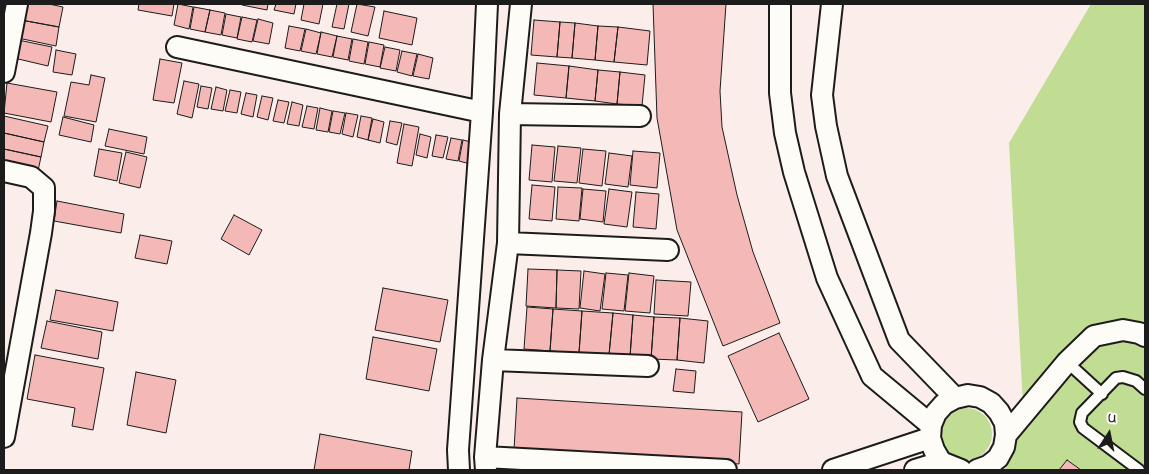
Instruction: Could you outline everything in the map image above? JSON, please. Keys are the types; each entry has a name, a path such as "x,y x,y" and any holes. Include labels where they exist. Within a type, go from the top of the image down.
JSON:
{"street":[{"path":"458,470 482,112 487,4"},
{"path":"521,4 510,114 508,243 493,360 485,464 726,470"},
{"path":"780,4 780,93 786,133 804,206 827,278 872,376 931,431"},
{"path":"832,4 822,95 826,126 837,176 899,340 955,398"},
{"path":"4,72 11,15"},
{"path":"178,47 482,112"},
{"path":"510,114 640,116"},
{"path":"4,171 31,177 44,188 44,211 4,437"},
{"path":"508,243 668,250"},
{"path":"1006,435 1067,362 1094,336 1123,330 1145,336"},
{"path":"493,360 648,366"},
{"path":"915,470 975,467 1004,447 1005,423 999,412 991,403 980,397 968,395 955,398 944,404 936,413 931,431 934,450 975,467"},
{"path":"833,470 931,431"}],"lane":[{"path":"1067,362 1102,394"},
{"path":"1138,470 1083,428 1080,422 1082,413 1116,378 1124,377 1136,382 1145,389"}],"green space":[{"path":"1091,4 1145,4 1145,470 1005,470 1024,424 1009,143"},
{"path":"961,408 971,408 985,415 992,429 992,439 985,453 971,460 961,460 951,456 944,449 940,439 940,429 944,419 951,412"}],"building":[{"path":"24,4 49,4 63,7 59,27 21,20"},
{"path":"139,4 174,4 172,16 138,10"},
{"path":"178,4 193,7 189,29 174,25"},
{"path":"243,4 268,4 267,10"},
{"path":"276,4 296,4 294,14 274,10"},
{"path":"304,4 323,4 319,24 301,20"},
{"path":"337,4 349,4 344,29 332,27"},
{"path":"357,4 375,7 368,36 351,32"},
{"path":"653,4 726,4 720,91 722,127 737,195 753,252 780,323 723,346 677,230 657,118"},
{"path":"194,7 210,10 205,32 190,29"},
{"path":"210,10 225,13 221,35 205,32"},
{"path":"384,11 417,18 412,45 379,38"},
{"path":"226,14 241,17 237,38 222,35"},
{"path":"242,17 257,20 252,42 237,39"},
{"path":"258,19 273,23 269,44 253,41"},
{"path":"21,20 59,27 56,46 18,38"},
{"path":"534,20 560,22 557,57 531,55"},
{"path":"560,22 575,23 572,58 557,57"},
{"path":"575,23 598,26 595,60 572,58"},
{"path":"289,26 305,29 300,51 285,48"},
{"path":"598,26 618,27 614,62 595,60"},
{"path":"618,27 650,31 647,65 614,62"},
{"path":"306,29 321,33 316,54 301,51"},
{"path":"321,32 337,36 332,57 317,54"},
{"path":"337,36 352,39 348,60 333,57"},
{"path":"353,39 368,42 364,64 349,61"},
{"path":"18,40 52,47 48,66 14,58"},
{"path":"369,42 384,45 380,67 365,64"},
{"path":"385,47 400,50 396,71 380,68"},
{"path":"56,50 76,54 72,75 53,72"},
{"path":"402,51 417,54 412,76 397,72"},
{"path":"418,54 433,58 429,79 413,76"},
{"path":"160,59 182,63 174,103 153,100"},
{"path":"537,63 569,66 566,98 534,95"},
{"path":"569,66 598,70 595,101 566,98"},
{"path":"598,70 620,72 617,104 595,101"},
{"path":"620,72 645,75 642,106 617,104"},
{"path":"91,75 105,78 96,122 64,116 71,82 89,85"},
{"path":"184,81 199,84 192,118 177,114"},
{"path":"7,83 57,92 51,122 4,113"},
{"path":"201,86 212,88 208,109 197,107"},
{"path":"216,87 227,90 223,111 211,109"},
{"path":"230,90 241,92 237,113 225,111"},
{"path":"246,93 257,95 253,117 241,114"},
{"path":"262,96 273,98 268,120 257,117"},
{"path":"278,100 289,102 284,123 273,121"},
{"path":"292,102 303,105 299,126 287,124"},
{"path":"307,106 318,108 314,129 302,127"},
{"path":"320,108 332,111 328,132 316,130"},
{"path":"333,111 345,113 340,134 329,132"},
{"path":"346,113 358,115 353,137 342,134"},
{"path":"4,116 48,126 44,142 4,133"},
{"path":"361,116 372,118 368,140 357,137"},
{"path":"63,117 94,125 91,142 59,135"},
{"path":"373,119 384,122 380,143 368,140"},
{"path":"390,121 402,123 397,145 386,142"},
{"path":"404,124 419,127 412,166 397,163"},
{"path":"109,129 147,137 144,154 105,146"},
{"path":"4,133 44,142 41,157 4,149"},
{"path":"420,134 431,137 427,158 416,155"},
{"path":"436,135 448,137 443,158 432,156"},
{"path":"451,138 462,140 458,161 446,159"},
{"path":"463,140 475,143 470,164 459,161"},
{"path":"532,145 555,147 552,182 529,180"},
{"path":"558,146 581,148 577,183 554,181"},
{"path":"4,149 41,157 37,175 4,168"},
{"path":"99,149 122,153 117,181 94,176"},
{"path":"583,149 606,151 602,186 579,183"},
{"path":"633,151 660,153 657,188 630,185"},
{"path":"126,152 147,157 140,188 119,183"},
{"path":"609,153 632,156 628,187 605,184"},
{"path":"532,185 555,187 552,221 529,219"},
{"path":"558,187 582,188 579,221 556,219"},
{"path":"583,189 606,191 603,222 580,219"},
{"path":"609,189 632,192 627,227 604,224"},
{"path":"636,192 659,194 656,229 633,227"},
{"path":"57,201 124,214 121,233 54,221"},
{"path":"234,215 262,230 249,255 221,239"},
{"path":"140,235 172,241 167,264 135,258"},
{"path":"528,269 557,270 556,308 526,306"},
{"path":"557,270 581,271 579,309 556,308"},
{"path":"584,271 605,274 600,311 580,308"},
{"path":"606,273 628,275 624,311 602,309"},
{"path":"629,273 654,276 650,313 625,311"},
{"path":"656,280 691,282 688,316 654,314"},
{"path":"383,288 448,300 440,342 375,330"},
{"path":"56,290 118,302 113,331 50,320"},
{"path":"527,307 553,309 550,351 524,349"},
{"path":"553,309 582,311 579,353 550,351"},
{"path":"582,311 613,313 609,355 579,353"},
{"path":"613,313 633,315 630,357 609,355"},
{"path":"633,315 654,317 651,359 630,357"},
{"path":"654,317 680,318 677,360 651,359"},
{"path":"680,318 708,321 704,363 677,360"},
{"path":"47,321 102,332 98,359 41,348"},
{"path":"779,333 809,399 758,422 728,356"},
{"path":"373,337 437,349 429,391 366,379"},
{"path":"35,355 104,368 93,430 72,426 75,408 27,399"},
{"path":"676,369 696,371 694,393 673,391"},
{"path":"136,372 176,380 166,433 127,425"},
{"path":"517,398 742,412 739,464 514,450"},
{"path":"320,434 412,451 409,470 314,470"},
{"path":"1067,460 1081,470 1059,470"}]}
